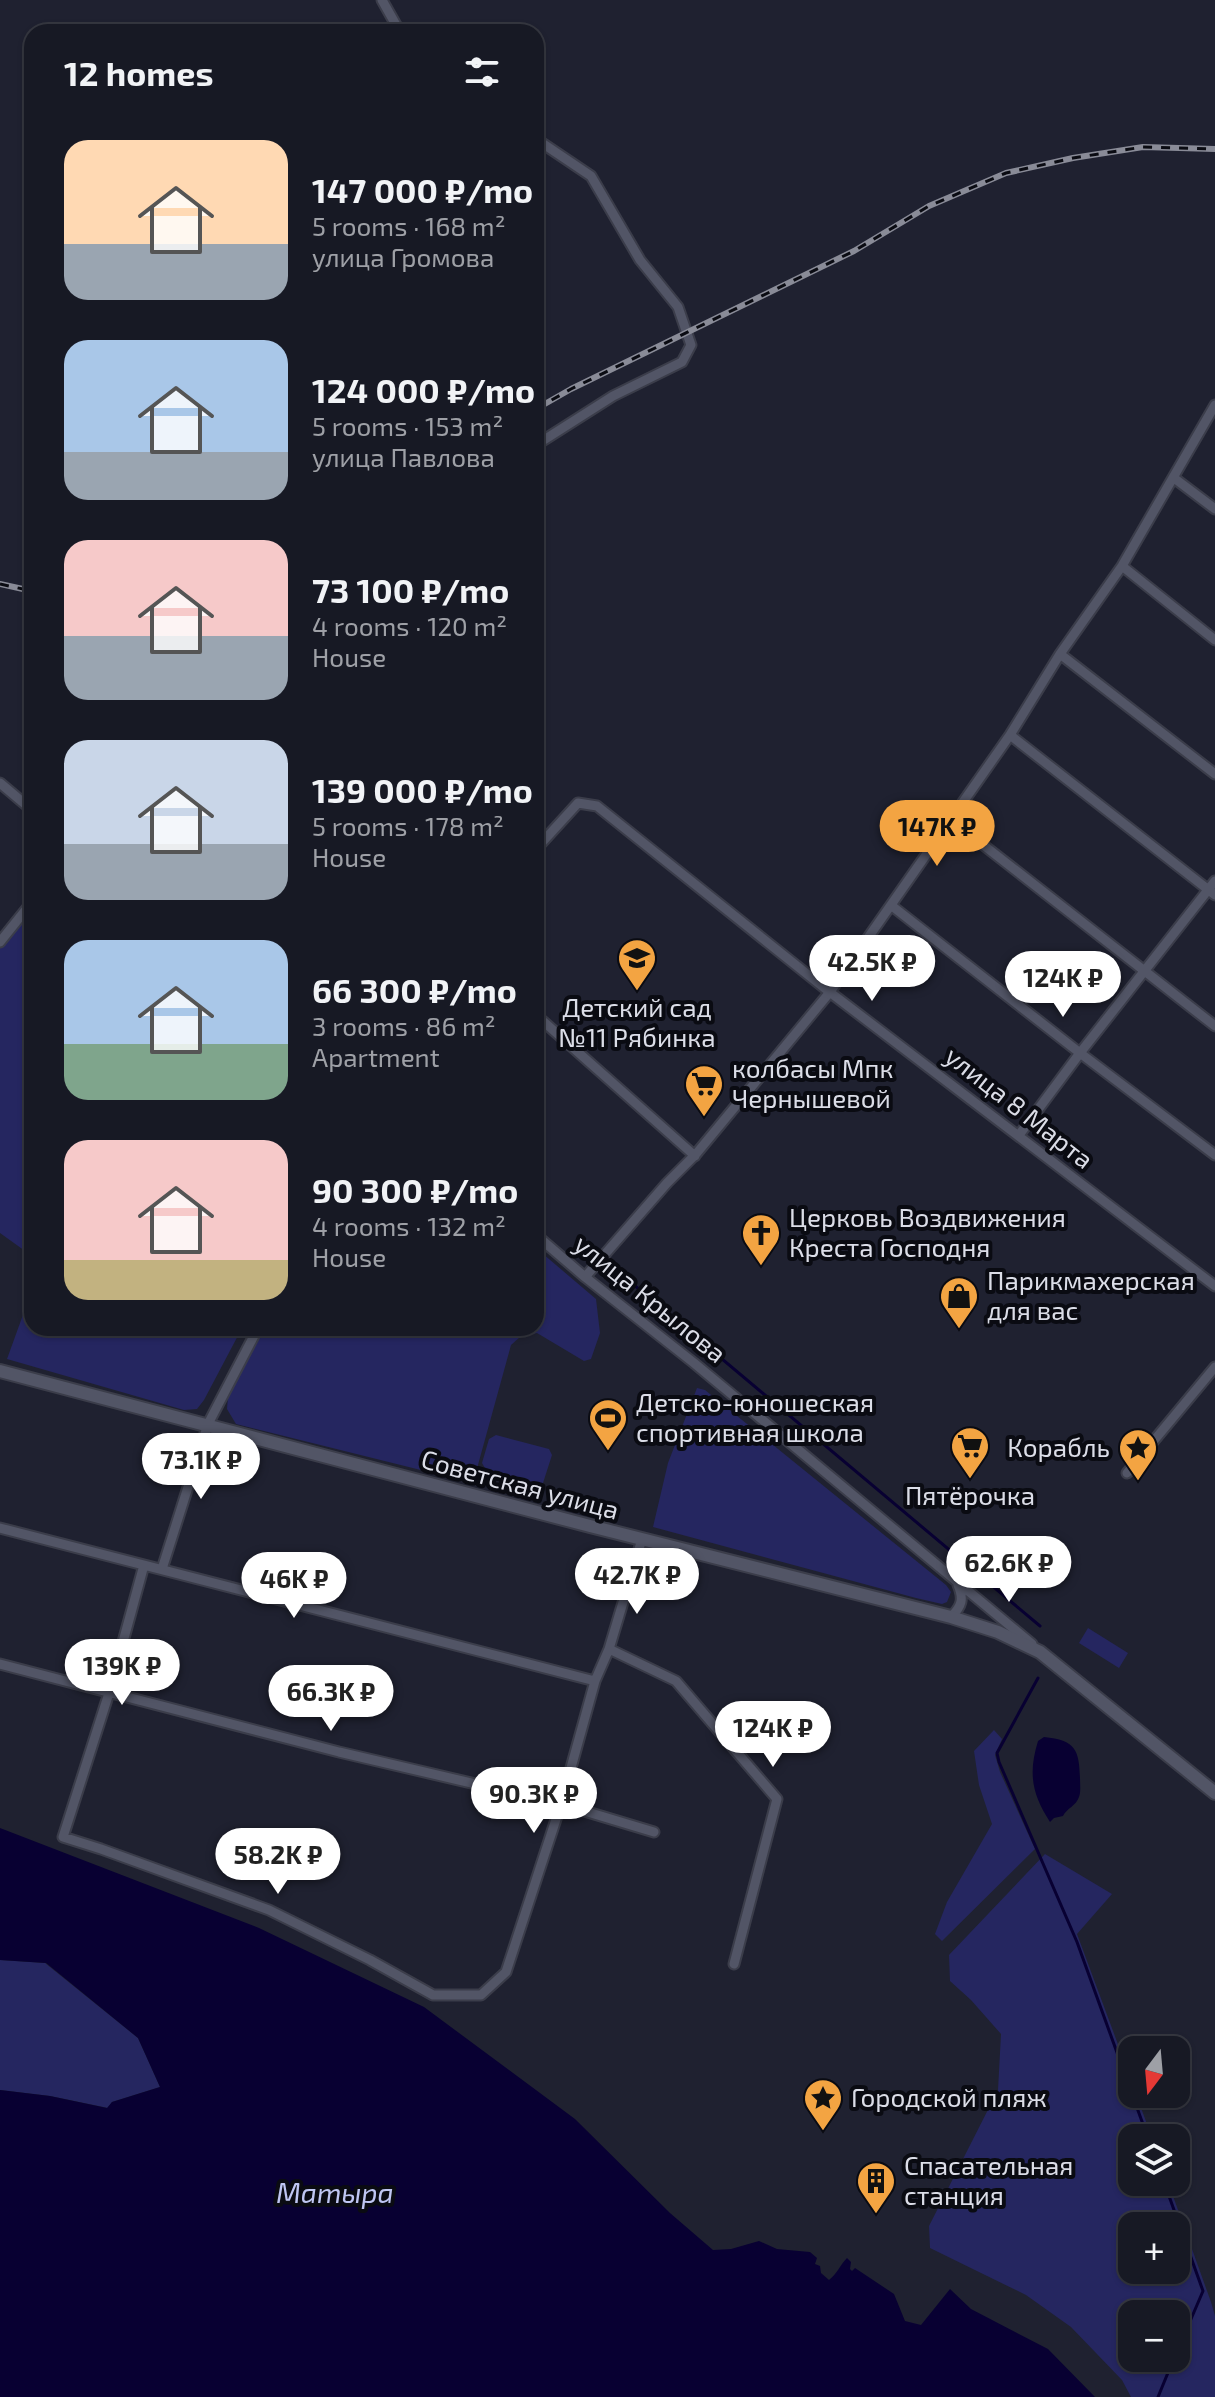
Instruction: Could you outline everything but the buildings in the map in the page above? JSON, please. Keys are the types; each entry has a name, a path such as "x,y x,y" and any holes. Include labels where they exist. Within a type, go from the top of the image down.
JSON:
{"main road":[{"name":"Советская улица","path":"0,1371 951,1617 998,1632 1040,1652 1215,1793"}],"street":[{"path":"382,0 396,24"},
{"path":"544,144 591,176 640,260 678,307 691,345 682,362 613,396 544,440"},
{"path":"585,1277 667,1183 695,1156 830,992 1010,735 1060,654 1122,566 1215,405"},
{"path":"1174,478 1215,509"},
{"path":"1122,566 1215,640"},
{"path":"1060,654 1215,774"},
{"path":"1010,735 1212,893"},
{"path":"0,783 24,803"},
{"name":"улица 8 Марта","path":"544,840 578,803 597,806 830,992 1215,1286"},
{"path":"950,819 1215,1026"},
{"path":"1019,1135 1080,1053 1212,893 1215,881"},
{"path":"892,906 1215,1155"},
{"path":"0,942 24,912"},
{"path":"544,1022 695,1156"},
{"name":"улица Крылова","path":"544,1242 1040,1652"},
{"path":"162,1569 208,1424 254,1336"},
{"path":"1127,1473 1215,1367"},
{"path":"0,1528 595,1681"},
{"path":"144,1565 109,1693 63,1837 269,1910 433,1995 481,1995 506,1972 642,1539"},
{"path":"951,1617 962,1603 957,1582"},
{"path":"609,1649 676,1681 777,1799 734,1964"},
{"path":"0,1664 339,1752 561,1804 654,1832"}],"shaded area":[{"path":"24,916 24,1250 0,1233 0,946"},
{"path":"544,1255 596,1299 600,1333 591,1359 584,1361 542,1336"},
{"path":"24,1312 24,1336 238,1336 197,1409 184,1410 7,1359"},
{"path":"261,1336 524,1336 511,1345 473,1483 236,1424 227,1409 228,1397"},
{"path":"697,1388 705,1390 946,1585 951,1592 947,1602 942,1604 916,1598 653,1527 668,1463"},
{"path":"496,1435 549,1449 552,1455 543,1483 486,1470 482,1463 489,1439"},
{"path":"1088,1628 1128,1653 1119,1668 1079,1643"},
{"path":"994,1730 1002,1739 995,1755 1000,1772 1035,1849 942,1941 935,1934 947,1902 992,1824 979,1785 974,1751"},
{"path":"1045,1854 1112,1894 1077,1934 1118,2044 1118,2108 1141,2108 1147,2124 1118,2124 1118,2196 1173,2196 1179,2212 1118,2212 1118,2284 1190,2284 1190,2243 1215,2316 1215,2397 1131,2397 1122,2380 1071,2327 1026,2295 930,2248 929,2226 998,2090 1001,2034 950,1981 949,1955"},
{"path":"0,1960 45,1963 138,2038 160,2087 112,2102 108,2108 0,2090"}],"water":[{"path":"1044,1737 1055,1738 1074,1748 1079,1768 1078,1800 1063,1816 1050,1822 1039,1802 1033,1774 1038,1741"},
{"name":"Матыра","path":"0,1828 259,1928 424,2007 575,2119 670,2213 713,2250 731,2249 759,2241 777,2249 810,2252 817,2258 815,2264 820,2266 821,2273 829,2280 847,2258 852,2271 855,2268 894,2294 905,2321 921,2325 950,2289 971,2309 1048,2349 1095,2397 0,2397 0,2090 107,2108 112,2102 160,2087 138,2038 46,1963 0,1960"}],"waterway":[{"path":"609,1264 1040,1626"},
{"path":"1038,1678 997,1753 1077,1942 1118,2055"},
{"path":"1137,2108 1143,2124"},
{"path":"1169,2196 1203,2291 1190,2321"},
{"path":"1158,2397 1168,2372"}],"railway":[{"path":"544,404 854,251 929,206 1006,173 1143,147 1215,149"},
{"path":"0,584 24,589"}],"place":[{"name":"Детский сад №11 Рябинка","path":"637,992"},
{"name":"колбасы Мпк Чернышевой","path":"704,1118"},
{"name":"Церковь Воздвижения Креста Господня","path":"761,1267"},
{"name":"Парикмахерская для вас","path":"959,1330"},
{"name":"Детско-юношеская спортивная школа","path":"608,1452"},
{"name":"Пятёрочка","path":"970,1480"},
{"name":"Корабль","path":"1138,1482"},
{"name":"Городской пляж","path":"823,2132"},
{"name":"Спасательная станция","path":"876,2215"}]}
